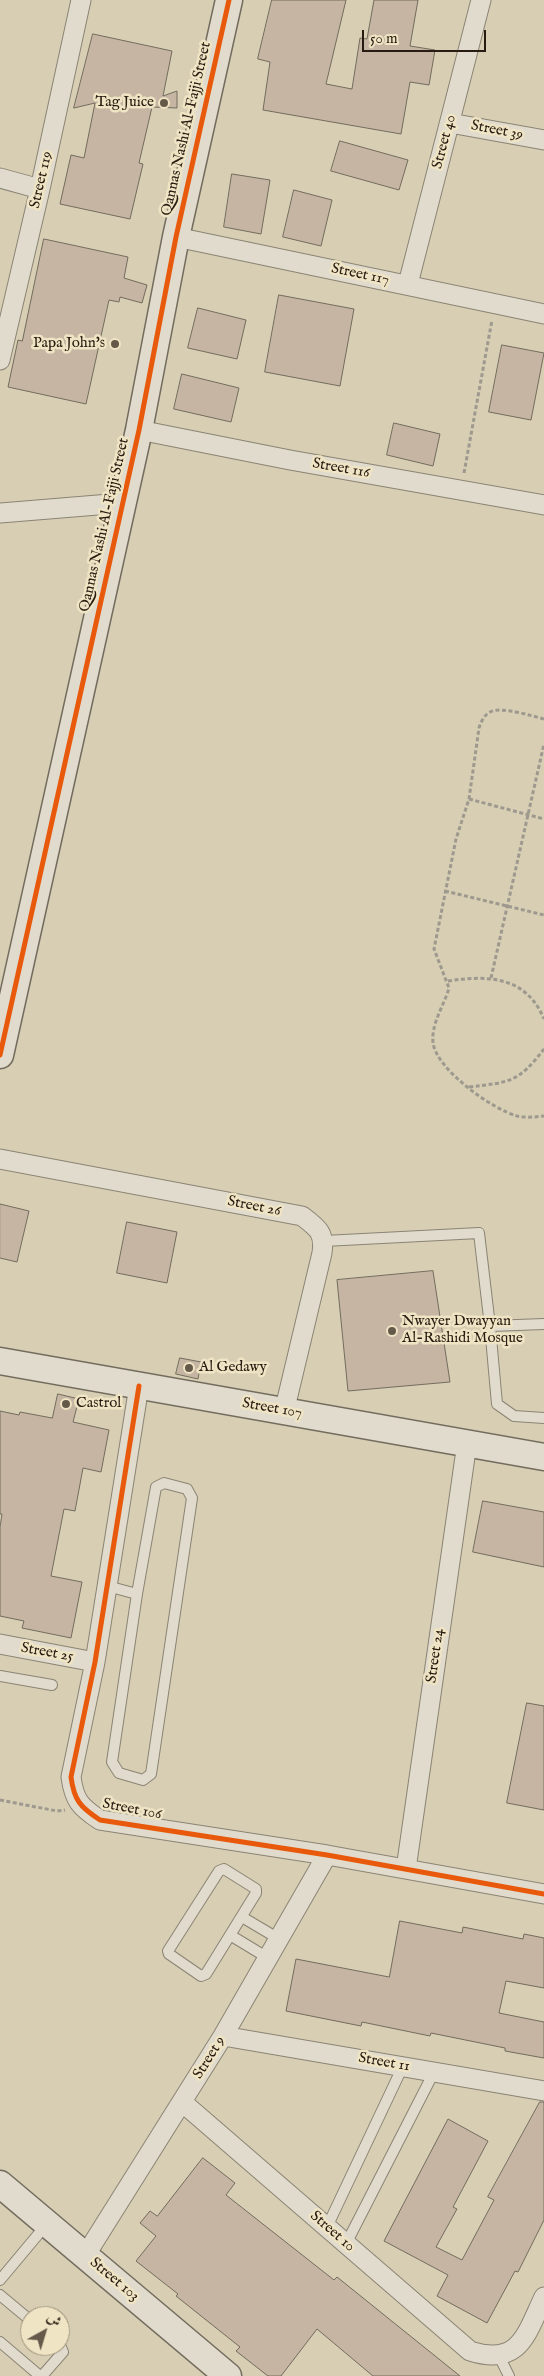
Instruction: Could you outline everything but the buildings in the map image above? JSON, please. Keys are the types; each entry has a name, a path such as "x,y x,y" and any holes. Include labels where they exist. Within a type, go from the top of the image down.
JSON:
{"street":[{"name":"Street 119","path":"0,360 81,0"},
{"name":"Qannas Nashi Al-Fajji Street","path":"0,1055 139,430 176,236 228,0"},
{"name":"Street 40","path":"408,284 481,0"},
{"name":"Street 39","path":"450,123 544,140"},
{"path":"0,178 40,189"},
{"name":"Street 117","path":"176,236 544,314"},
{"name":"Street 116","path":"139,430 290,460 544,505"},
{"path":"0,513 122,503"},
{"name":"Street 26","path":"0,1159 302,1216 317,1227 324,1241"},
{"path":"284,1412 324,1241"},
{"name":"Street 107","path":"0,1361 544,1457"},
{"name":"Street 106","path":"138,1386 95,1662 70,1777 73,1794 83,1809 100,1820 327,1855 544,1894"},
{"name":"Street 24","path":"406,1869 467,1443"},
{"name":"Street 25","path":"0,1644 95,1662"},
{"name":"Street 9","path":"85,2256 223,2036 327,1855"},
{"name":"Street 11","path":"223,2036 544,2091"},
{"name":"Street 10","path":"182,2102 470,2351 492,2356"},
{"name":"Street 103","path":"0,2184 228,2376"},
{"path":"492,2356 509,2354 524,2339 544,2297"}],"lane":[{"path":"324,1241 479,1234 497,1404 514,1416 544,1418"},
{"path":"490,1326 544,1324"},
{"path":"164,1483 188,1489 192,1498 151,1774 143,1780 119,1773 112,1762 137,1594 156,1487 164,1483"},
{"path":"107,1586 137,1594"},
{"path":"0,1676 52,1685"},
{"path":"221,1869 256,1889 256,1893 242,1917 204,1975 177,1960 168,1951 221,1869"},
{"path":"242,1917 279,1939"},
{"path":"230,1935 268,1958"},
{"path":"327,2228 402,2066"},
{"path":"346,2244 434,2072"},
{"path":"0,2280 47,2224"},
{"path":"0,2295 20,2312"},
{"path":"0,2342 41,2376 59,2356"},
{"path":"492,2356 508,2376"}],"path":[{"path":"461,490 495,304"},
{"path":"544,718 498,710 489,712 483,718 479,728 469,798 456,838 434,949 448,981 446,997 434,1026 433,1042 442,1062 490,1104 518,1116 544,1116"},
{"path":"491,978 544,744"},
{"path":"469,798 544,820"},
{"path":"445,891 544,915"},
{"path":"448,981 481,977 503,980 532,998 544,1019"},
{"path":"470,1087 510,1082 526,1071 544,1049"},
{"path":"0,1800 58,1811 83,1809"}],"cycle path":[{"path":"0,1055 139,430 176,237 229,0"},
{"path":"139,1386 95,1662 71,1777 74,1792 79,1802 87,1811 100,1820 327,1855 544,1894"}],"place":[{"name":"Tag Juice","path":"164,103"},
{"name":"Papa John's","path":"115,344"},
{"name":"Nwayer Dwayyan Al-Rashidi Mosque","path":"392,1331"},
{"name":"Al Gedawy","path":"189,1368"},
{"name":"Castrol","path":"66,1404"}]}
